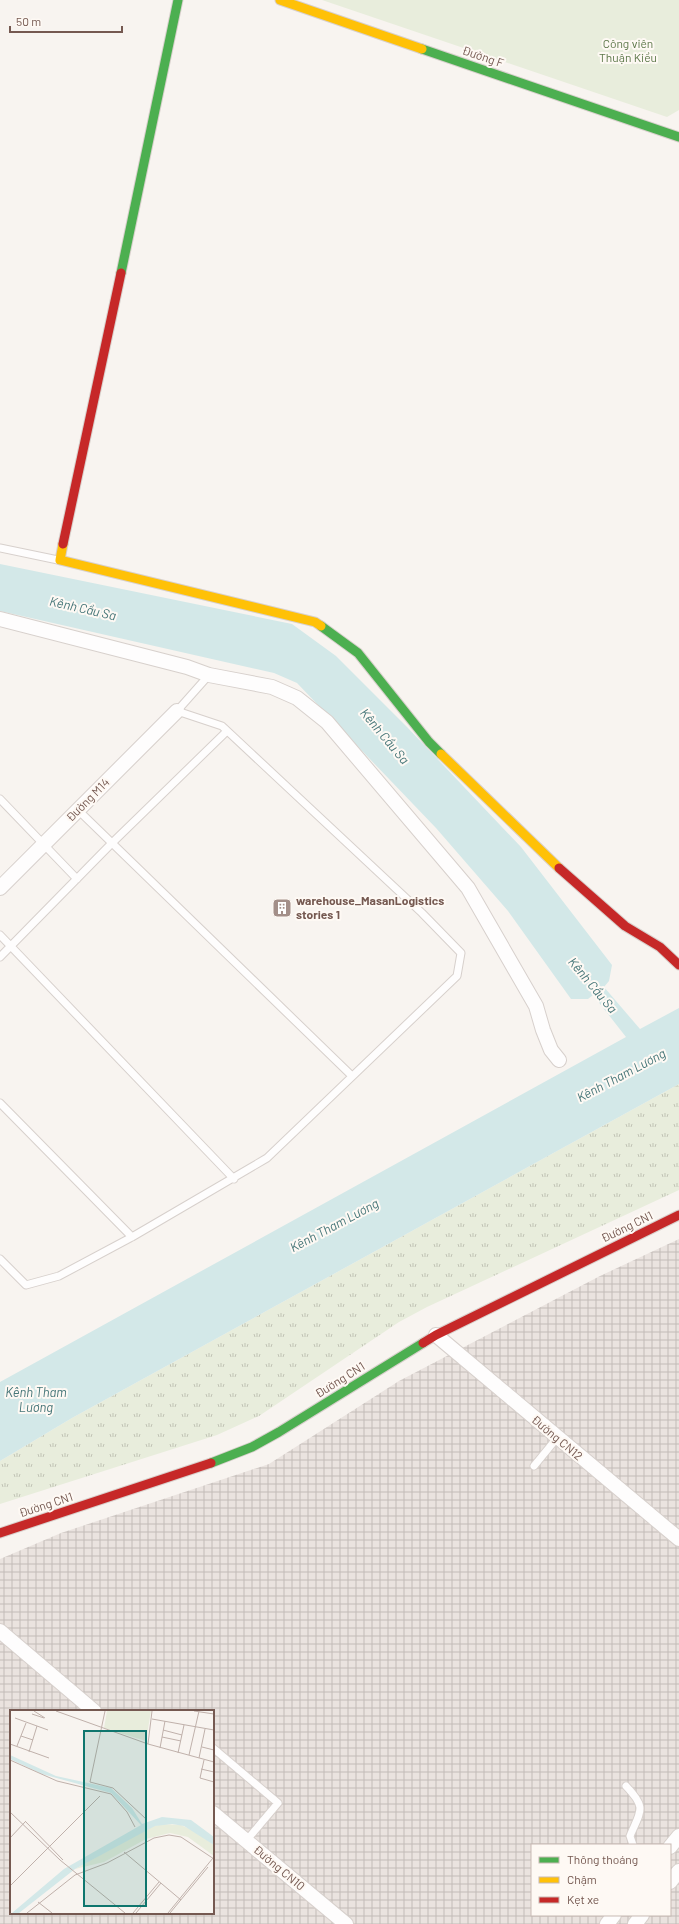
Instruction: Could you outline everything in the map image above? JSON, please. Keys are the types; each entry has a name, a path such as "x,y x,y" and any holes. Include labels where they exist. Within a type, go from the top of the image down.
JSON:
{"street":[{"path":"178,0 60,560 315,622 358,653 429,742 568,877 625,926 660,946 679,965"},
{"name":"Đường F","path":"280,0 679,137"},
{"path":"0,619 188,668 209,675 272,687 297,698 327,722 468,888 536,1006 551,1050 559,1060"},
{"name":"Đường M14","path":"0,888 177,711"},
{"name":"Đường CN1","path":"0,1532 222,1459 252,1447 279,1432 436,1335 679,1215"},
{"name":"Đường CN12","path":"436,1335 679,1539"},
{"path":"0,1631 93,1710"},
{"name":"Đường CN10","path":"214,1813 346,1924"},
{"path":"671,1846 679,1836"},
{"path":"671,1881 679,1872"},
{"path":"607,1924 613,1916"},
{"path":"635,1924 641,1916"}],"lane":[{"path":"0,548 60,560"},
{"path":"0,1259 26,1285 59,1276 132,1238 234,1179 267,1158 457,976 461,953 422,913 227,730 222,726 177,711 209,675"},
{"path":"0,957 112,843 227,730"},
{"path":"0,799 77,879"},
{"path":"78,810 352,1076"},
{"path":"0,935 234,1179"},
{"path":"0,1103 132,1238"},
{"path":"534,1466 557,1438"},
{"path":"214,1749 278,1803 246,1840"},
{"path":"626,1786 637,1798 640,1804 640,1812 630,1836 633,1844"}],"shaded area":[{"path":"679,1239 679,1924 0,1924 0,1559 61,1533 269,1464 399,1381 600,1276"}],"green space":[{"name":"Công viên Thuận Kiều","path":"322,0 679,0 679,110 667,117"},
{"path":"679,1084 679,1190 427,1307 399,1322 259,1416 217,1435 0,1504 0,1461 72,1418"}],"water":[{"path":"0,564 292,624 336,656 407,727 521,847 612,965 609,981 604,987 640,1029 679,1008 679,1084 72,1418 0,1461 0,1382 626,1037 593,995 588,999 571,999 508,911 436,828 297,683 274,673 0,611"}],"traffic: fast":[{"path":"121,273 178,0"},
{"path":"422,49 679,137"},
{"path":"321,626 358,653 429,742 441,754"},
{"path":"211,1463 252,1447 279,1432 423,1343"}],"traffic: slow":[{"path":"280,0 422,49"},
{"path":"63,544 60,560 315,622 321,626"},
{"path":"441,754 559,868"}],"traffic: jam":[{"path":"63,544 121,273"},
{"path":"559,868 625,926 660,947 679,965"},
{"path":"423,1343 436,1335 679,1215"},
{"path":"0,1533 211,1463"}],"place":[{"name":"warehouse_MasanLogistics stories 1","path":"282,908"}],"water label":[{"name":"Kênh Cầu Sa","path":"83,608"},
{"name":"Kênh Cầu Sa","path":"385,736"},
{"name":"Kênh Cầu Sa","path":"593,985"},
{"name":"Kênh Tham Lương","path":"621,1075"},
{"name":"Kênh Tham Lương","path":"334,1225"},
{"name":"Kênh Tham Lương","path":"36,1400"}]}
